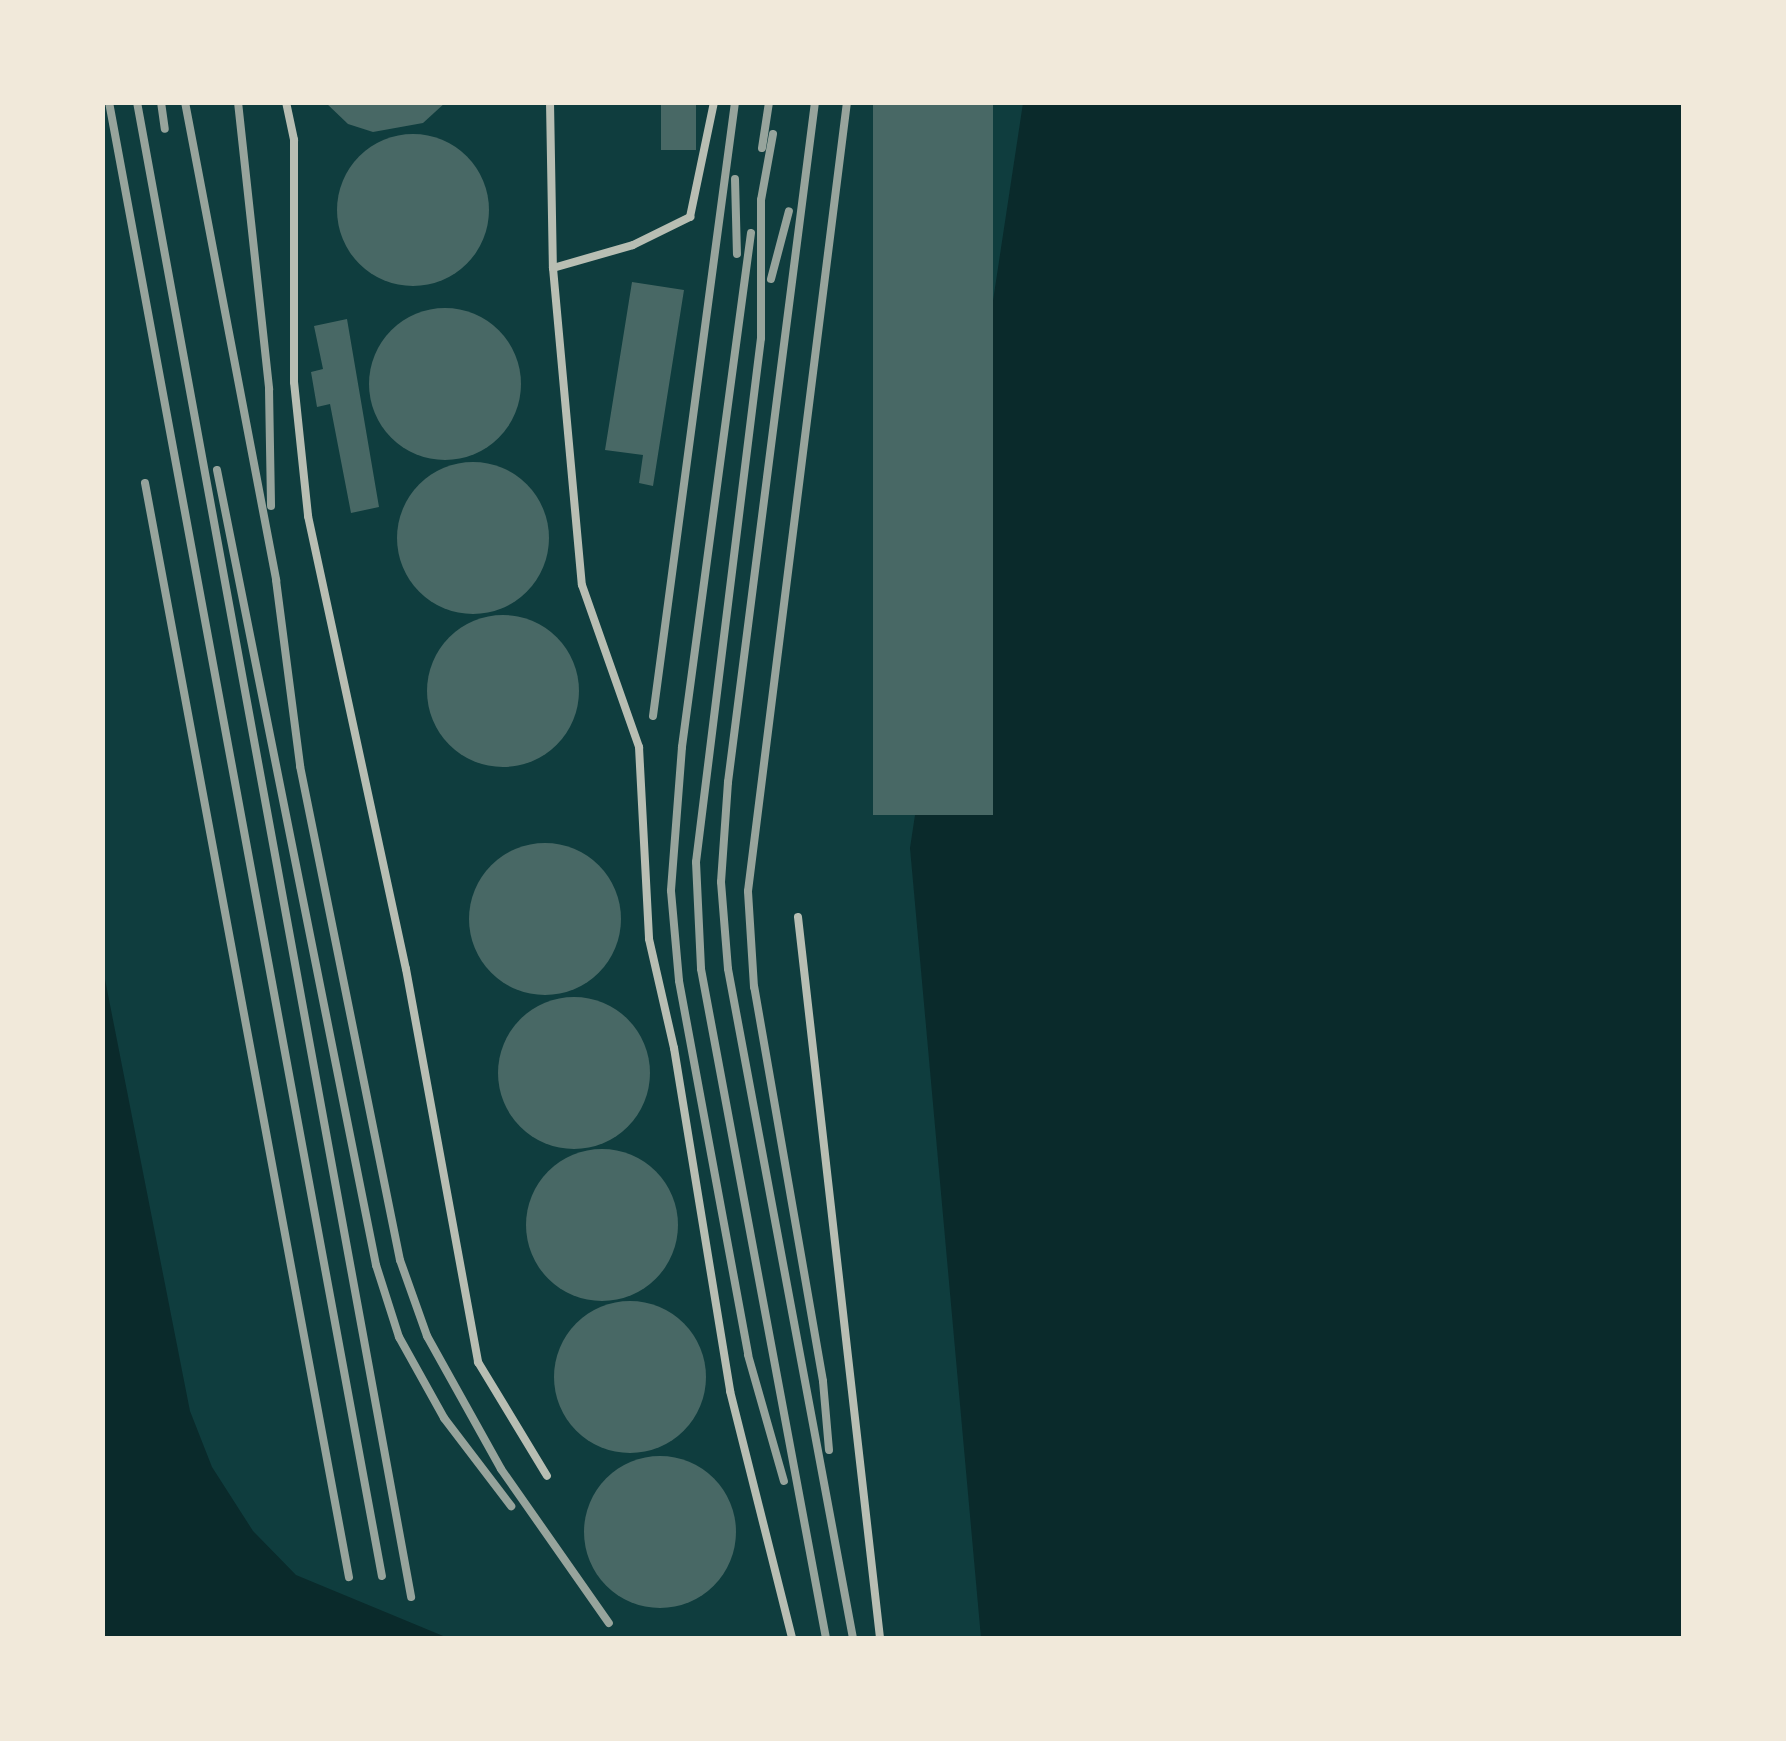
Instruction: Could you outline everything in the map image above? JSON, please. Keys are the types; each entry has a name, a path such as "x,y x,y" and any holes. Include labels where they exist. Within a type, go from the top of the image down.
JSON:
{"lane":[{"path":"286,102 294,140 294,382 308,516 406,969 478,1362 548,1476"},
{"path":"550,102 552,268 582,585 639,747 649,939 674,1048 730,1390 792,1638"},
{"path":"552,268 633,245 690,216 714,102"},
{"path":"798,917 880,1638"}],"water":[{"path":"1023,103 1683,103 1683,1638 981,1638 910,848"},
{"path":"102,964 190,1411 212,1467 253,1531 296,1575 448,1638 103,1638"}],"building":[{"path":"325,102 446,102 423,123 373,132 348,124"},
{"path":"661,102 696,102 696,150 661,150"},
{"path":"873,102 993,102 993,815 873,815"},
{"path":"413,134 442,140 467,156 483,181 489,210 483,239 467,264 442,280 413,286 384,280 359,264 343,239 337,210 343,181 359,156 384,140"},
{"path":"632,282 684,290 653,486 639,483 643,455 605,450"},
{"path":"445,308 474,314 499,330 515,355 521,384 515,413 499,438 474,454 445,460 416,454 391,438 375,413 369,384 375,355 391,330 416,314"},
{"path":"347,319 379,507 351,513 330,404 317,407 311,372 323,369 314,326"},
{"path":"473,462 502,468 527,484 543,509 549,538 543,567 527,592 502,608 473,614 444,608 419,592 403,567 397,538 403,509 419,484 444,468"},
{"path":"503,615 532,621 557,637 573,662 579,691 573,720 557,745 532,761 503,767 474,761 449,745 433,720 427,691 433,662 449,637 474,621"},
{"path":"545,843 574,849 599,865 615,890 621,919 615,948 599,973 574,989 545,995 516,989 491,973 475,948 469,919 475,890 491,865 516,849"},
{"path":"574,997 603,1003 628,1019 644,1044 650,1073 644,1102 628,1127 603,1143 574,1149 545,1143 520,1127 504,1102 498,1073 504,1044 520,1019 545,1003"},
{"path":"602,1149 631,1155 656,1171 672,1196 678,1225 672,1254 656,1279 631,1295 602,1301 573,1295 548,1279 532,1254 526,1225 532,1196 548,1171 573,1155"},
{"path":"630,1301 659,1307 684,1323 700,1348 706,1377 700,1406 684,1431 659,1447 630,1453 601,1447 576,1431 560,1406 554,1377 560,1348 576,1323 601,1307"},
{"path":"660,1456 689,1462 714,1478 730,1503 736,1532 730,1561 714,1586 689,1602 660,1608 631,1602 606,1586 590,1561 584,1532 590,1503 606,1478 631,1462"}],"railway":[{"path":"109,102 382,1576"},
{"path":"137,102 411,1597"},
{"path":"161,102 165,129"},
{"path":"185,102 276,580 300,766 400,1260 427,1336 501,1469 609,1623"},
{"path":"238,102 269,389 271,506"},
{"path":"653,716 735,102"},
{"path":"762,148 769,102"},
{"path":"815,102 728,782 721,882 728,969 853,1638"},
{"path":"829,1450 823,1381 754,987 748,891 847,102"},
{"path":"773,134 761,200 761,338 696,862 701,969 826,1638"},
{"path":"735,179 737,254"},
{"path":"771,279 789,211"},
{"path":"751,233 682,747 671,891 679,981 748,1355 784,1481"},
{"path":"217,470 376,1265 399,1337 444,1418 511,1506"},
{"path":"145,483 349,1577"}]}
